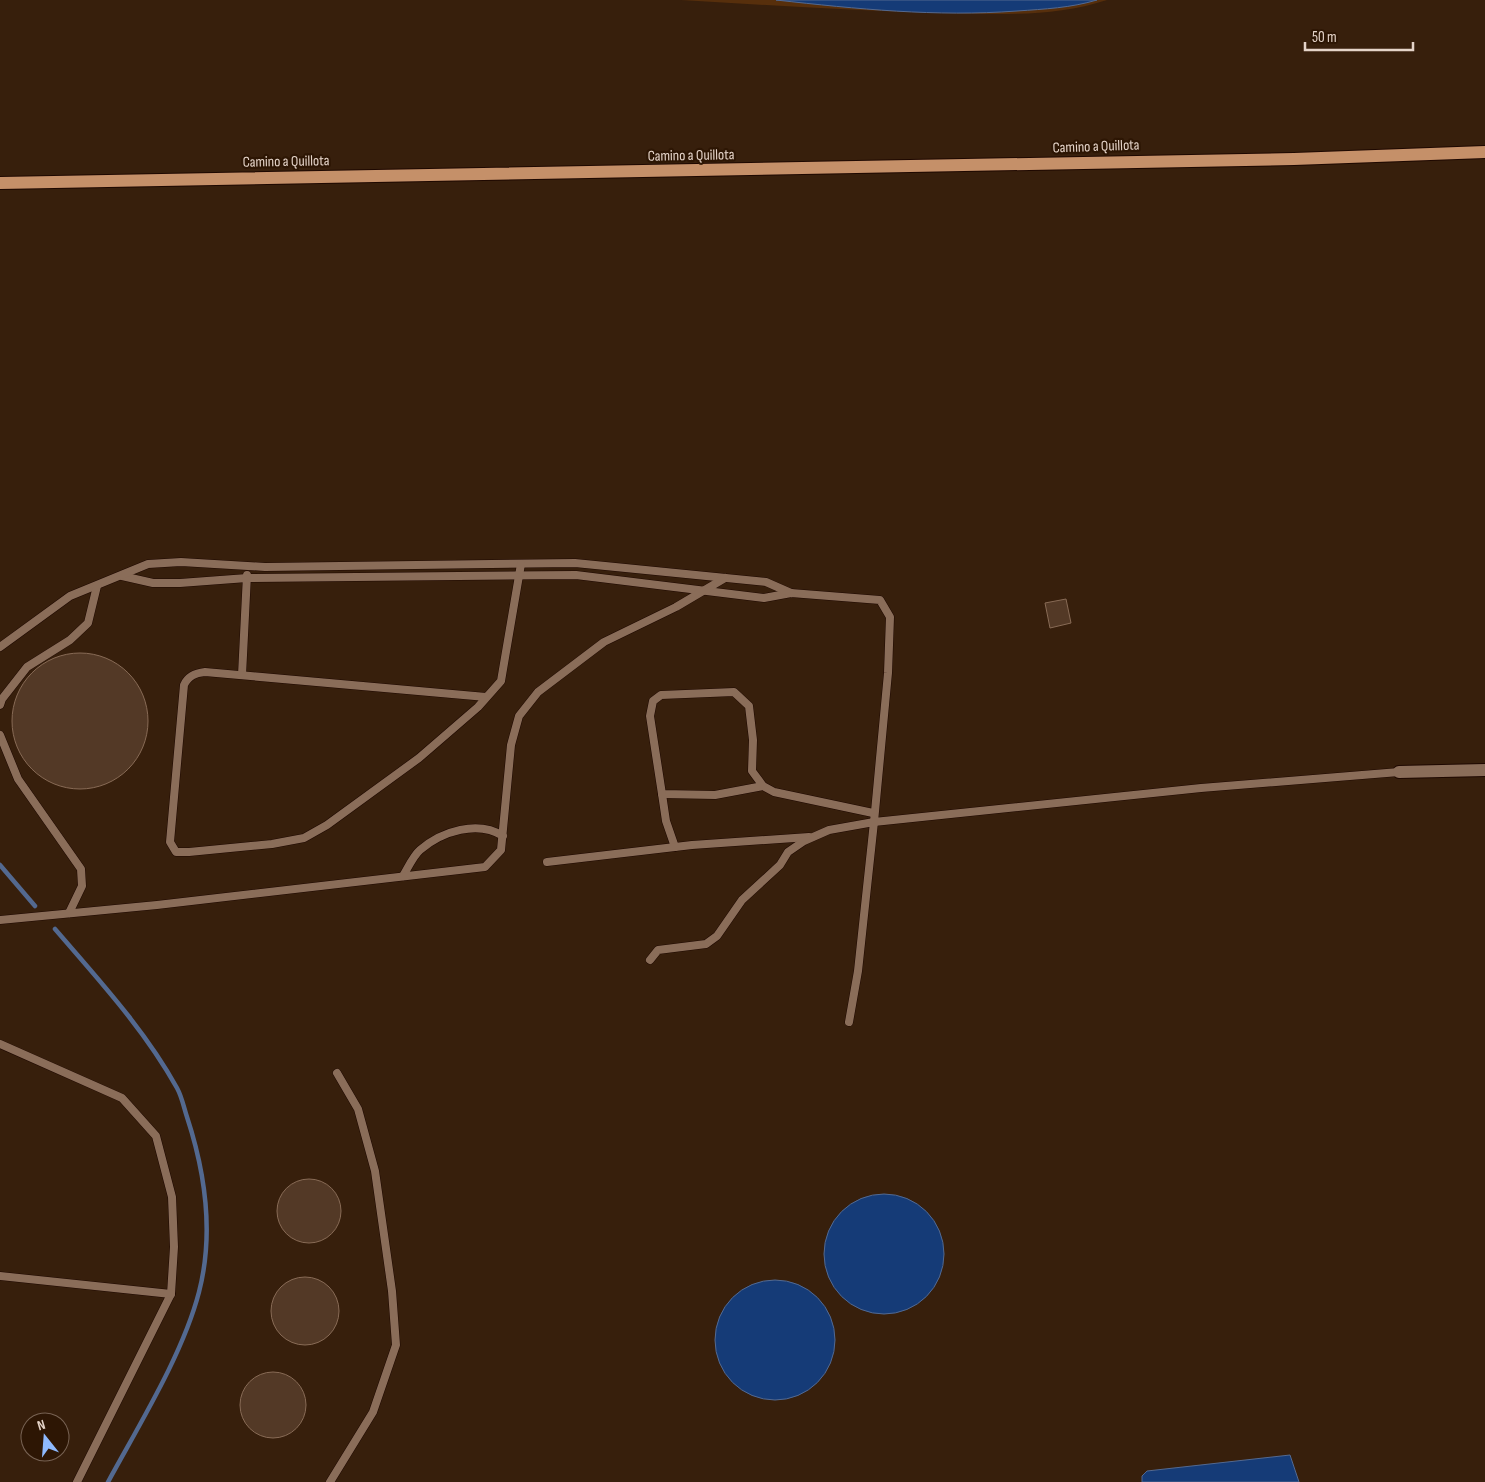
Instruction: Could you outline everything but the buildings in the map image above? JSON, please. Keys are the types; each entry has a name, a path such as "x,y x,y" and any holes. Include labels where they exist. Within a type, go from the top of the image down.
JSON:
{"main road":[{"name":"Camino a Quillota","path":"0,183 772,170 1382,157 1485,152"},
{"name":"Camino a Quillota","path":"1382,157 1485,158"}],"street":[{"path":"1399,772 1485,770"}],"lane":[{"path":"0,647 70,596 148,564 181,562 248,566 604,564 766,582 791,593"},
{"path":"486,697 242,675 197,673 187,679 184,685 170,842 176,852 272,844 304,838 327,825 419,758 486,697 501,682 521,575 521,564"},
{"path":"242,675 248,566"},
{"path":"122,576 153,583 247,578 576,575 764,598 791,593 880,600 890,616 888,673 858,972 849,1022"},
{"path":"0,920 485,868 501,850 511,745 519,716 538,692 604,642 725,578"},
{"path":"0,705 2,699 27,667 70,640 88,623 97,586"},
{"path":"676,847 666,821 650,716 652,702 661,695 734,692 749,706 753,740 752,771 763,786 774,792 873,814"},
{"path":"0,735 18,779 81,869 82,886 69,914"},
{"path":"650,960 658,950 706,944 717,936 742,900 780,865 788,852 813,836 829,830 874,822 1201,788 1399,772"},
{"path":"662,794 714,796 763,786"},
{"path":"403,876 420,851 444,836 469,828 491,829 503,836"},
{"path":"548,862 676,847 813,836"},
{"path":"0,1044 122,1098 156,1136 172,1196 174,1247 171,1294 77,1482"},
{"path":"330,1482 373,1412 396,1345 392,1291 375,1172 358,1110 337,1072"},
{"path":"0,1276 171,1294"}],"shaded area":[{"path":"681,0 1107,0 1065,10 1002,14 874,11"}],"water":[{"path":"776,0 1097,0 1047,9 987,13 927,13"},
{"path":"884,1194 896,1195 907,1199 917,1204 926,1212 934,1221 939,1231 943,1242 943,1266 939,1277 934,1287 926,1296 917,1304 907,1309 896,1313 884,1314 872,1313 861,1309 851,1304 842,1296 834,1287 829,1277 825,1266 824,1254 825,1242 829,1231 834,1221 842,1212 851,1204 861,1199 872,1195"},
{"path":"775,1280 798,1285 817,1298 830,1317 835,1340 830,1363 817,1382 798,1395 775,1400 752,1395 733,1382 720,1363 715,1340 720,1317 733,1298 752,1285"},
{"path":"1290,1455 1299,1482 1142,1482 1142,1476 1147,1471"}],"waterway":[{"path":"0,865 35,906"},
{"path":"55,929 136,1025 177,1088 183,1102 199,1159 203,1181 207,1226 206,1248 204,1270 192,1316 159,1389 108,1482"}]}
